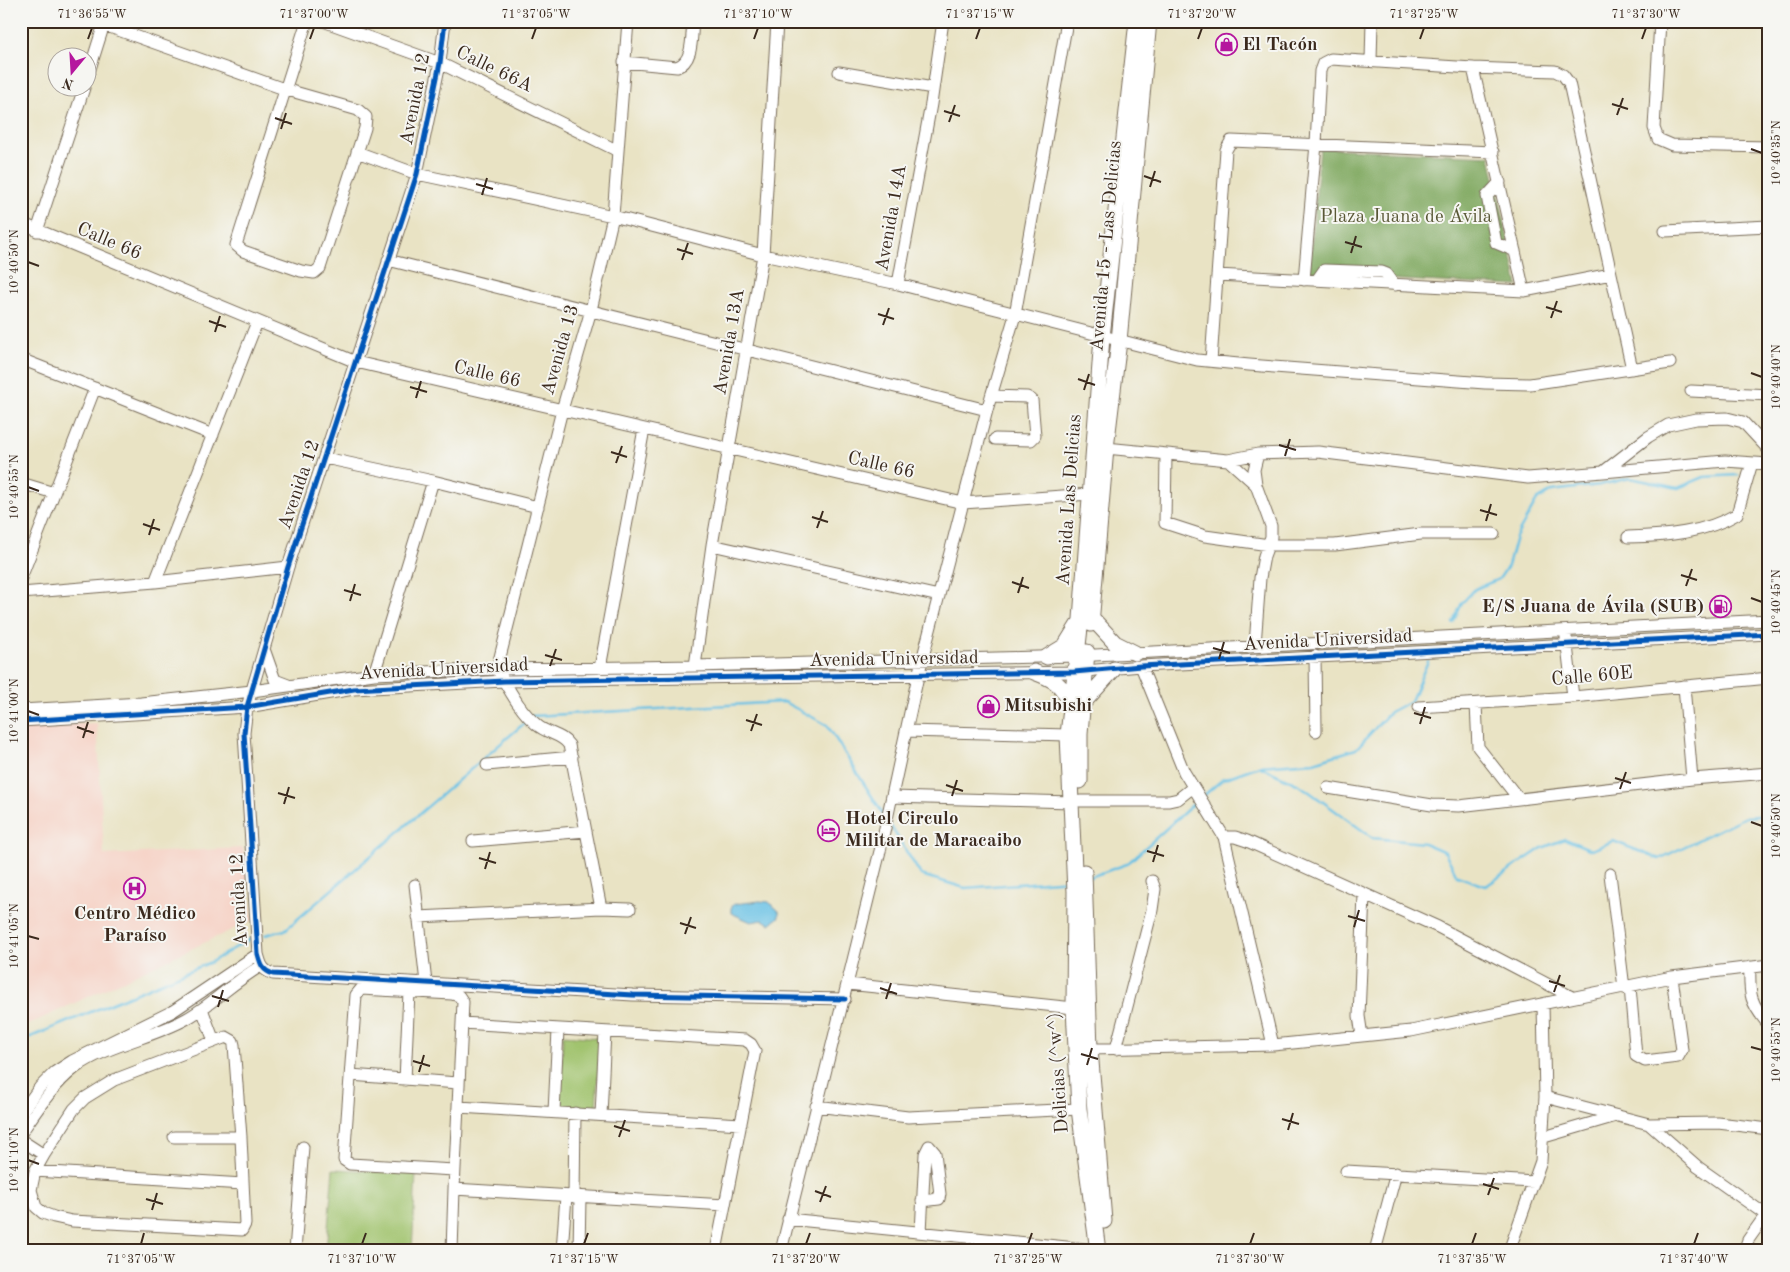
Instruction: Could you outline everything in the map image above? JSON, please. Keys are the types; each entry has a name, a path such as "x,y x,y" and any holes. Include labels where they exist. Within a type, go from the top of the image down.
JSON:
{"main road":[{"name":"Avenida Las Delicias","path":"1080,892 1076,802 1068,735 1077,705 1086,618 1090,494 1102,337 1137,21"},
{"name":"Avenida 15 - Las Delicias","path":"1086,618 1119,341 1149,21"},
{"path":"1047,656 1065,646 1086,618 1115,643 1138,659"},
{"path":"1077,705 1114,669"},
{"path":"1034,672 1053,679 1077,705 1076,802"},
{"name":"Delicias (^w^)","path":"1080,892 1074,1008 1079,1109 1098,1251"},
{"name":"Delicias (^w^)","path":"1080,892 1106,1251"}],"street":[{"path":"96,48 104,23 284,89 358,110 366,117 365,128 320,268 314,273 301,271 259,257 243,251 236,245 284,89 307,21"},
{"name":"Calle 66A","path":"323,21 440,64 618,151"},
{"name":"Avenida 12","path":"261,966 258,954 244,733 247,707 288,567 417,174 440,64 445,21"},
{"name":"Avenida 13","path":"497,669 562,410 591,310 613,216 628,21"},
{"path":"624,62 677,67 684,64 689,57 693,21"},
{"name":"Avenida 13A","path":"695,666 712,545 763,255 778,21"},
{"name":"Avenida 14A","path":"943,21 898,284 1102,337 1211,361 1485,383 1521,384 1670,363"},
{"path":"781,1251 816,1106 845,999 938,596 987,410 1015,315 1067,21"},
{"path":"1372,21 1372,61"},
{"path":"1660,21 1654,128 1658,139 1672,145 1769,146"},
{"path":"1304,280 1316,144 1320,72 1323,63 1331,59 1554,71 1564,75 1569,83 1632,369"},
{"path":"1473,68 1524,291"},
{"path":"839,72 933,88"},
{"path":"37,231 81,98"},
{"path":"1211,361 1226,150 1231,141 1493,152"},
{"path":"357,152 417,174 613,216 763,255 898,284"},
{"path":"1500,182 1487,196 1494,239 1500,246 1515,251"},
{"name":"Calle 66","path":"21,223 356,362 963,503 1090,494"},
{"path":"1665,231 1769,226"},
{"path":"388,260 987,410"},
{"path":"1217,275 1524,291 1610,274"},
{"path":"155,582 257,322"},
{"path":"21,359 213,435"},
{"path":"21,578 95,388"},
{"path":"1691,391 1769,396"},
{"path":"991,396 1027,397 1032,400 1035,436 1032,440 995,439"},
{"path":"1603,472 1648,437 1668,425 1696,419 1727,418 1743,422 1769,450"},
{"path":"600,668 644,429"},
{"path":"1106,448 1228,460 1258,454 1318,452 1528,478 1725,461 1769,464"},
{"path":"1166,454 1164,518 1168,525 1205,536 1269,545 1335,545 1420,534 1494,534"},
{"path":"1255,646 1260,578 1269,545 1271,526 1256,485 1254,470 1258,454"},
{"path":"325,458 433,481 538,507"},
{"path":"1228,460 1256,485"},
{"path":"1628,537 1658,537 1700,529 1725,521 1737,514 1752,463"},
{"path":"374,674 433,481"},
{"path":"21,484 54,493"},
{"path":"712,545 938,596"},
{"path":"21,592 43,593 288,567"},
{"name":"Avenida Universidad","path":"21,721 247,707 354,689 504,680 918,676 1079,672 1114,669 1138,659 1255,646 1769,620"},
{"path":"1566,630 1573,697"},
{"name":"Avenida Universidad","path":"21,710 141,703 252,691 374,674 497,669 923,661 1082,655 1138,659 1315,656 1769,634"},
{"path":"264,648 275,680 290,686"},
{"path":"1315,656 1316,731"},
{"path":"1138,659 1173,746 1198,795 1224,837 1273,1045"},
{"path":"497,669 525,714 538,727 565,738 569,745 601,908"},
{"name":"Calle 60E","path":"1419,707 1573,697 1769,678"},
{"path":"1684,686 1692,779"},
{"path":"1476,704 1478,746 1518,798"},
{"path":"906,731 1068,735"},
{"path":"487,765 572,758"},
{"path":"1328,788 1432,805 1458,806 1692,779 1769,773"},
{"path":"892,798 1076,802 1169,801 1198,795"},
{"path":"473,841 586,831"},
{"path":"1224,837 1247,841 1438,927 1572,998"},
{"path":"1610,874 1636,1056 1645,1061 1678,1057 1682,1050 1672,977"},
{"path":"1116,1049 1152,910 1155,888 1152,881"},
{"path":"415,885 426,983"},
{"path":"1362,1036 1359,1016 1364,895"},
{"path":"418,917 601,908 630,909"},
{"path":"21,1113 40,1087 55,1072 72,1061 173,1011 258,954"},
{"path":"1090,1049 1273,1045 1411,1031 1672,977 1769,965"},
{"path":"21,1133 45,1099 76,1068 92,1058 174,1025 202,1009 240,978 261,966 273,974 633,995 845,999"},
{"path":"1750,967 1749,992 1754,1008 1769,1025"},
{"path":"848,984 1074,1008"},
{"path":"452,1251 454,1170 459,1106 458,1083 463,1002 459,996 361,989 356,995 343,1156 346,1162 454,1170"},
{"path":"405,1080 409,992"},
{"path":"1509,1251 1541,1161 1545,1097 1543,1004"},
{"path":"202,1009 214,1041"},
{"path":"462,1023 746,1040 752,1044 754,1051 716,1251"},
{"path":"554,1112 558,1030"},
{"path":"601,1115 605,1032"},
{"path":"226,1037 233,1041 241,1137 244,1228 240,1231 72,1220 43,1213 36,1207 31,1190 35,1171 74,1109 99,1088 214,1041 226,1037"},
{"path":"350,1075 458,1083"},
{"path":"1545,1097 1649,1124 1718,1123 1769,1129"},
{"path":"459,1106 741,1124"},
{"path":"816,1106 908,1117 1079,1109"},
{"path":"575,1113 573,1197 579,1251"},
{"path":"1544,1137 1617,1116"},
{"path":"1649,1124 1698,1166 1767,1216 1748,1240 1744,1251"},
{"path":"174,1137 241,1137"},
{"path":"21,1140 44,1155"},
{"path":"295,1251 303,1147"},
{"path":"35,1171 243,1184"},
{"path":"1346,1171 1534,1182"},
{"path":"1375,1251 1396,1173"},
{"path":"454,1189 725,1205"},
{"path":"562,1251 573,1197"},
{"path":"921,1232 922,1202"},
{"path":"788,1219 1106,1251"}],"shaded area":[{"name":"Centro Médico Paraíso","path":"97,723 104,855 243,848 253,920 21,1028 21,727"}],"green space":[{"name":"Plaza Juana de Ávila","path":"1320,148 1490,156 1518,286 1309,275"},
{"path":"563,1035 600,1038 596,1110 560,1109"},
{"path":"333,1169 416,1173 412,1251 326,1251"}],"water":[{"path":"760,901 769,902 779,911 779,917 770,924 763,920 751,922 731,913 731,908 734,904"}],"waterway":[{"path":"1453,623 1462,603 1475,589 1499,579 1508,566 1516,537 1537,500 1552,491 1600,485 1630,478 1678,488 1704,477 1738,475"},
{"path":"1259,766 1314,762 1356,749 1390,712 1411,701 1428,661"},
{"path":"532,716 784,702 827,725 883,814"},
{"path":"265,935 285,930 528,720"},
{"path":"1202,797 1223,779 1259,766 1301,786 1373,838 1424,843 1445,852 1457,876 1486,886 1542,848 1565,839 1592,850 1613,841 1659,859 1745,817 1769,815"},
{"path":"1090,877 1127,864 1198,800"},
{"path":"890,825 921,875 965,888 1070,880"},
{"path":"21,1041 211,962 250,939"}],"cycle path":[{"path":"445,21 440,63 417,174 288,567 247,707 244,733 258,954 261,964 266,971 273,974 633,995 845,999"},
{"path":"21,721 247,707 354,689 504,681 1074,672 1141,666 1769,634"}],"place":[{"name":"El Tacón","path":"1226,45"},
{"name":"E/S Juana de Ávila (SUB)","path":"1720,607"},
{"name":"Mitsubishi","path":"988,706"},
{"name":"Hotel Circulo Militar de Maracaibo","path":"829,830"},
{"name":"Centro Médico Paraíso","path":"135,888"}]}
